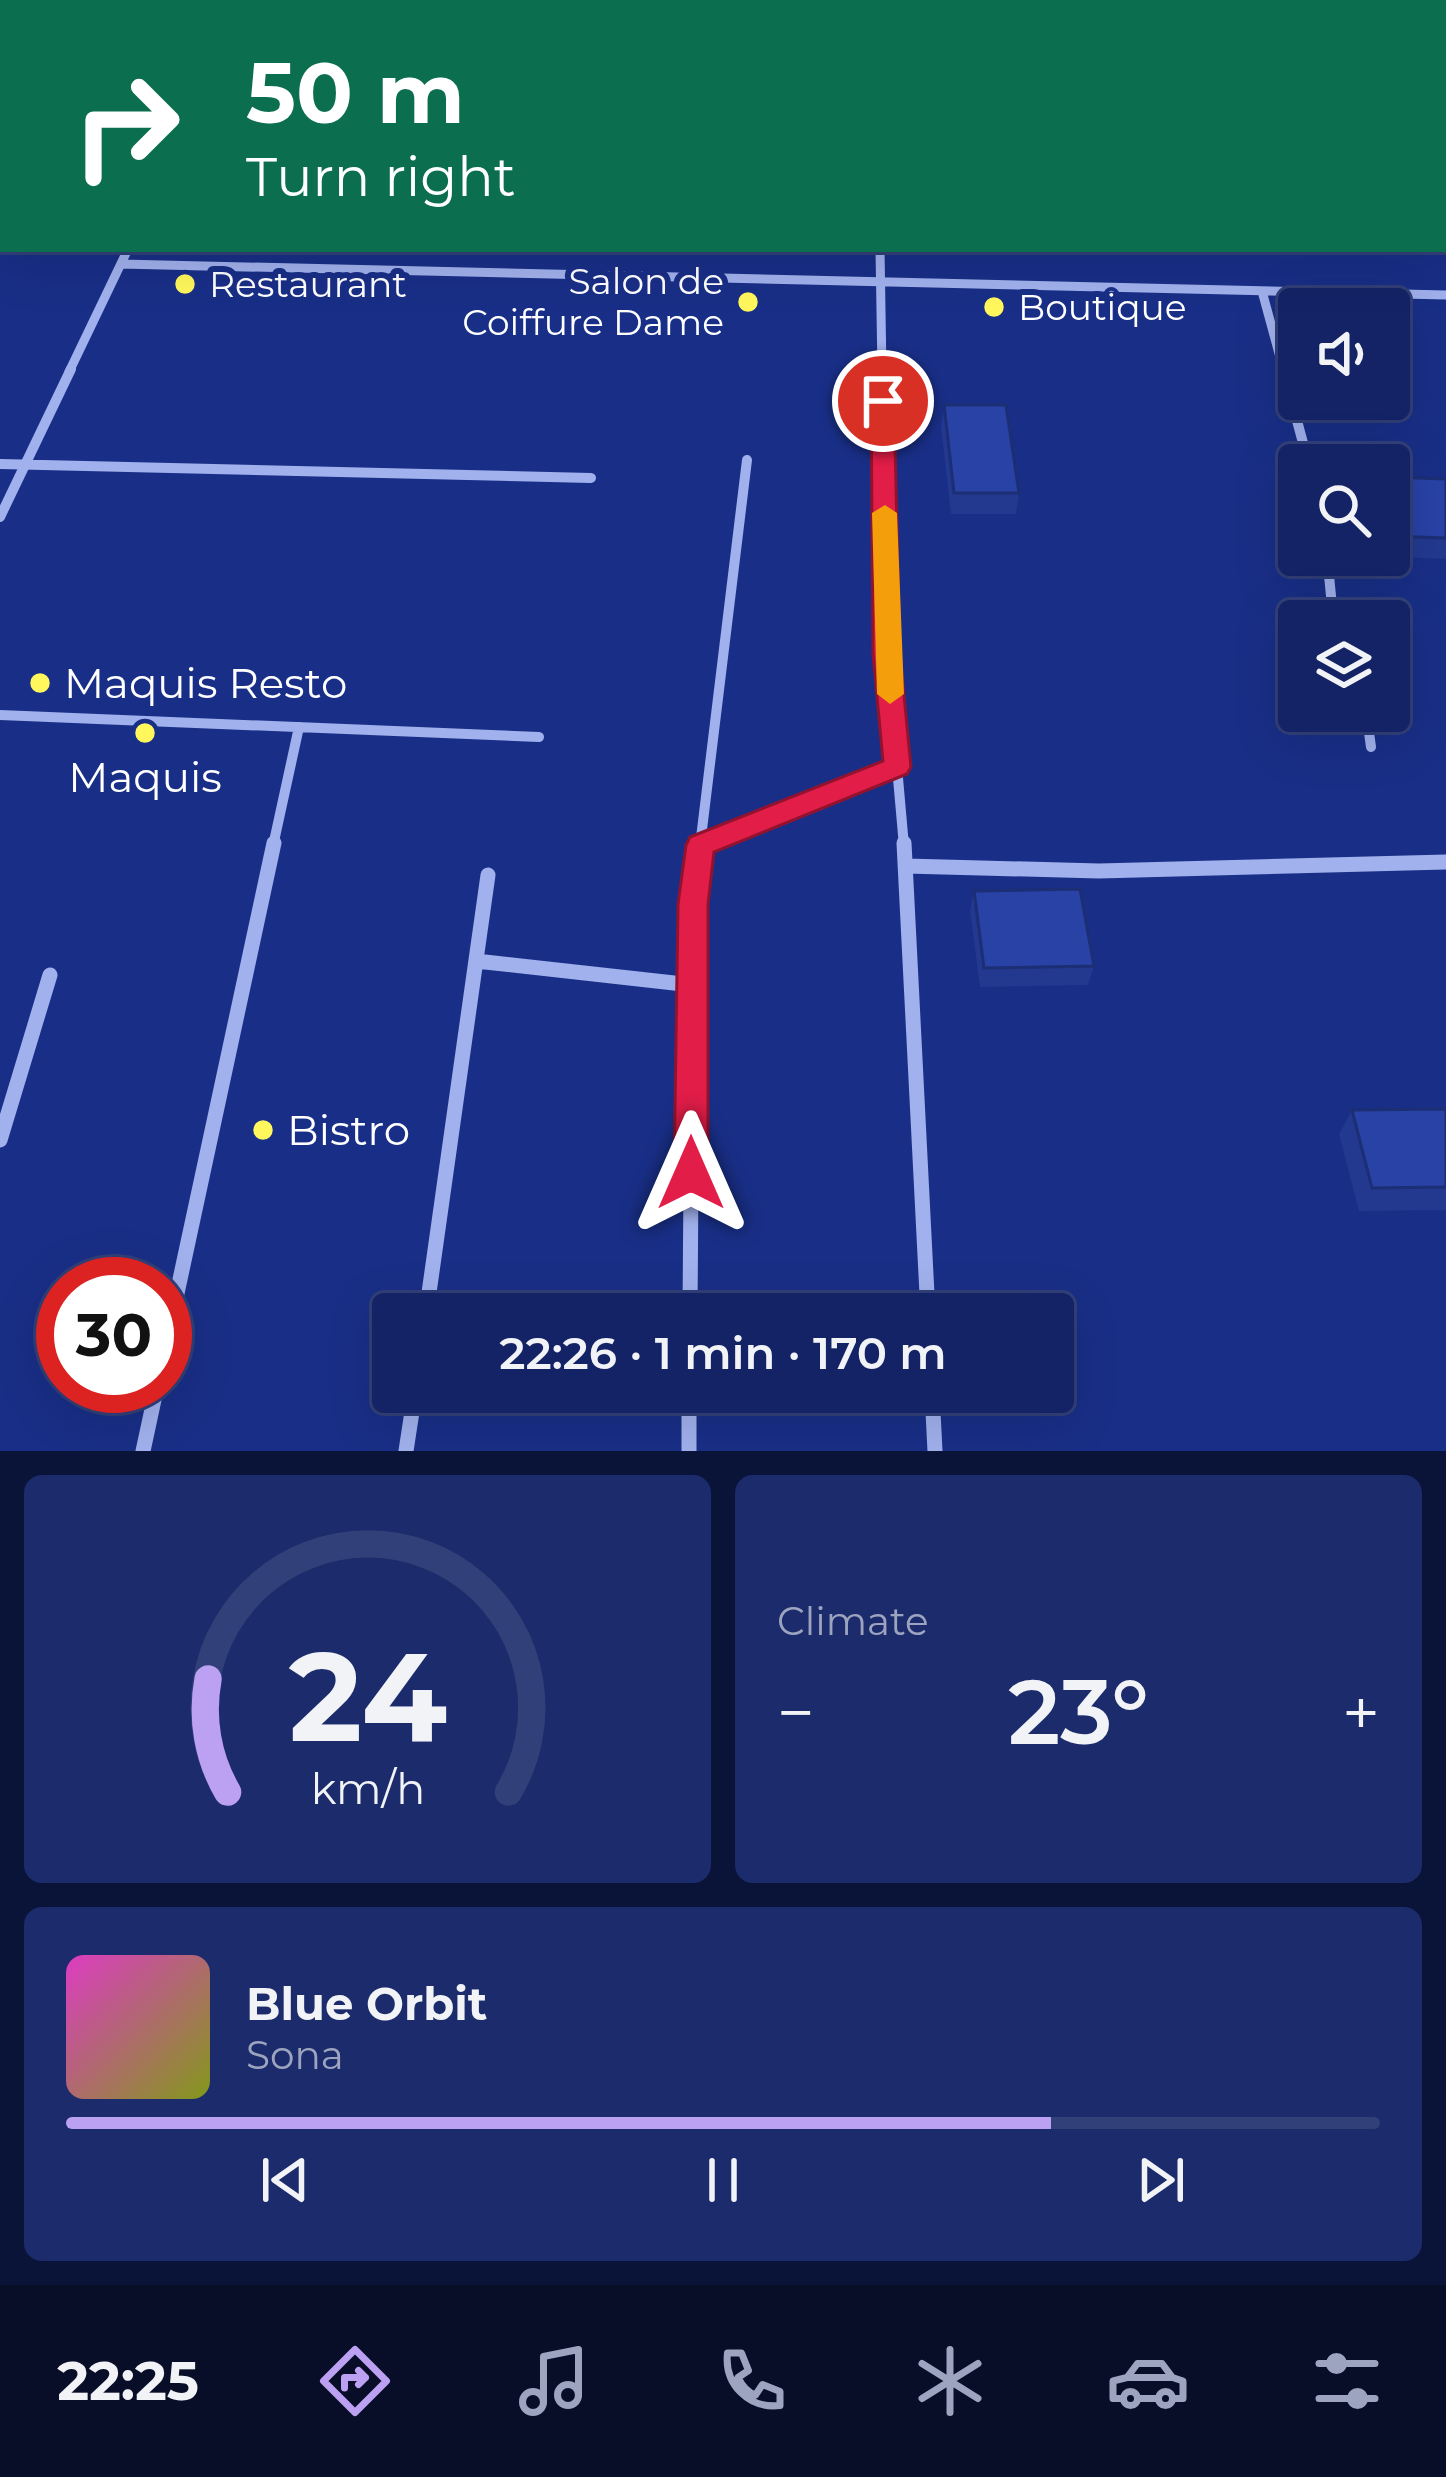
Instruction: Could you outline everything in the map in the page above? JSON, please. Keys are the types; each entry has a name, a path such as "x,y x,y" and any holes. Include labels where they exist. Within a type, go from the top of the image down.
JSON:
{"street":[{"path":"0,517 127,252"},
{"path":"880,252 886,654 906,866 927,1293"},
{"path":"121,264 1446,295"},
{"path":"1262,291 1304,444"},
{"path":"690,1293 693,904 747,460"},
{"path":"0,464 591,478"},
{"path":"0,715 538,737"},
{"path":"185,1257 299,727"},
{"path":"1369,732 1371,747"},
{"path":"700,845 897,767"},
{"path":"906,866 1099,871 1446,862"},
{"path":"429,1293 488,875"},
{"path":"476,961 692,985"},
{"path":"0,1140 50,975"},
{"path":"143,1451 151,1413"},
{"path":"406,1451 412,1413"},
{"path":"689,1413 689,1451"},
{"path":"933,1413 935,1451"}],"building":[{"path":"944,405 1006,405 1019,493 954,493"},
{"path":"1410,478 1446,479 1446,538 1410,537"},
{"path":"1080,889 1094,966 984,968 974,891"},
{"path":"1446,1109 1446,1187 1372,1188 1352,1110"}],"slow traffic":[{"path":"885,513 890,694"}],"place":[{"name":"Restaurant","path":"185,284"},
{"name":"Salon de Coiffure Dame","path":"748,302"},
{"name":"Boutique","path":"994,307"},
{"name":"Maquis Resto","path":"40,683"},
{"name":"Maquis","path":"145,733"},
{"name":"Bistro","path":"263,1130"}],"route":[{"path":"691,1173 693,904 700,845 897,767 886,654 883,401"}]}
